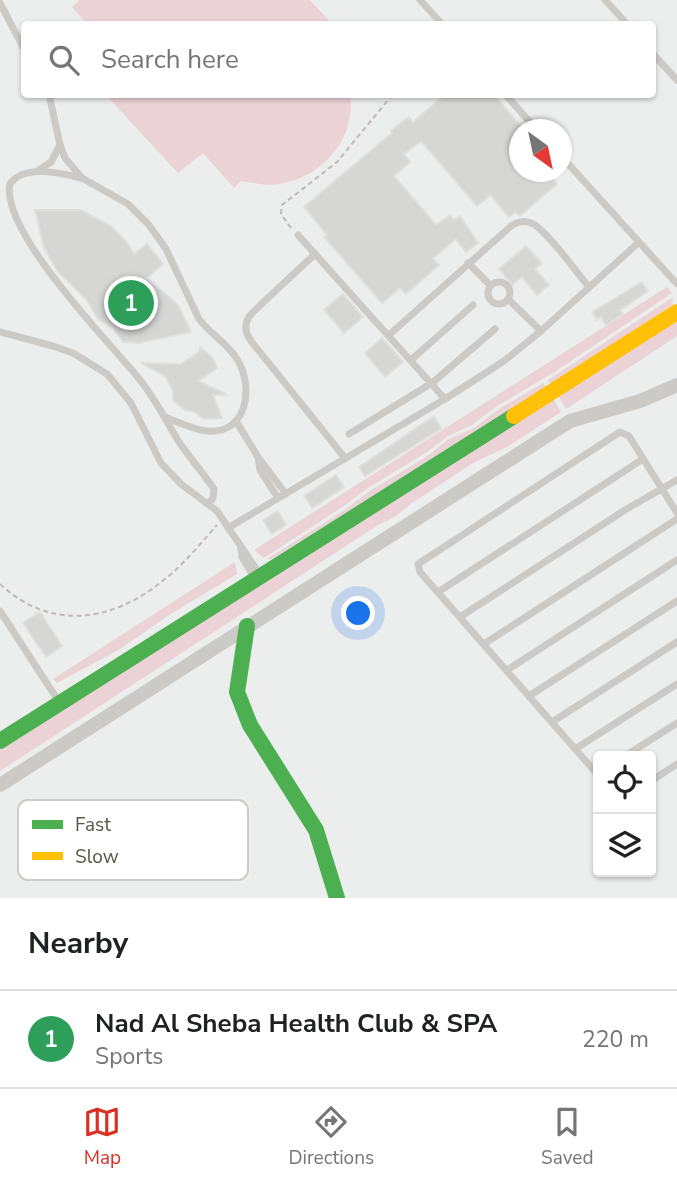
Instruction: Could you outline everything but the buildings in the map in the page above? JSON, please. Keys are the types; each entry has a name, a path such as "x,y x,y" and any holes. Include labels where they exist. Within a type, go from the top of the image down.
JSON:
{"street":[{"path":"0,741 677,312"},
{"path":"0,785 570,421 640,401 677,385"},
{"path":"247,626 237,692 250,724 316,830 337,898"}],"lane":[{"path":"420,0 439,21"},
{"path":"605,0 624,21"},
{"path":"0,3 21,43"},
{"path":"656,56 677,80"},
{"path":"50,98 60,145 73,169 82,178 121,200 149,225 166,249 199,319 237,359 245,380 247,391 242,413 227,427 206,431 165,417"},
{"path":"509,98 527,119"},
{"path":"60,145 51,162 36,172 13,180 6,194 9,217 24,250 89,329 137,376 184,449 214,489 209,503"},
{"path":"572,168 677,284"},
{"path":"36,172 82,178"},
{"path":"389,335 515,223 528,222 539,229 589,287"},
{"path":"298,235 445,399"},
{"path":"228,528 504,361 638,243"},
{"path":"315,254 248,317 246,330 251,341 345,458"},
{"path":"468,263 490,285"},
{"path":"504,282 510,290 508,299 499,304 490,300 490,285 504,282"},
{"path":"508,299 541,331"},
{"path":"411,360 473,305"},
{"path":"349,434 432,383 495,329"},
{"path":"0,332 72,353 107,374 131,403 161,463 181,484 209,503 259,578"},
{"path":"236,421 258,457 286,494"},
{"path":"593,769 419,570 419,562 615,434 623,432 627,434 677,513"},
{"path":"258,457 260,470 278,499"},
{"path":"438,592 643,459"},
{"path":"460,617 677,480"},
{"path":"484,644 677,519"},
{"path":"507,670 677,560"},
{"path":"529,696 677,601"},
{"path":"0,611 60,703"},
{"path":"552,722 677,642"},
{"path":"575,749 677,684"},
{"path":"633,751 677,723"},
{"path":"656,778 677,764"}],"path":[{"path":"298,235 281,214 282,205 338,162 390,98"},
{"path":"0,584 30,606 51,614 94,616 131,601 164,580 222,519"}],"shaded area":[{"path":"80,0 310,0 329,21 84,21 72,7"},
{"path":"109,98 350,98 348,126 342,140 333,153 309,174 279,184 241,181 234,188 203,153 178,173"},
{"path":"667,287 672,293 556,371 497,406 472,425 448,436 264,558 254,550"},
{"path":"673,297 672,305 551,385 548,380"},
{"path":"677,317 677,336 566,409 557,394"},
{"path":"543,383 546,388 272,559 267,559 429,455 449,439 474,428 499,409"},
{"path":"552,397 561,412 507,447 473,463 396,516 378,525 0,771 0,750"},
{"path":"235,562 237,574 169,615 120,649 57,683 53,679"}],"traffic: fast":[{"path":"0,741 514,416"},
{"path":"247,626 237,692 250,725 316,830 337,898"}],"traffic: slow":[{"path":"514,416 677,312"}],"place":[{"name":"Nad Al Sheba Health Club & SPA","path":"131,303"}]}
